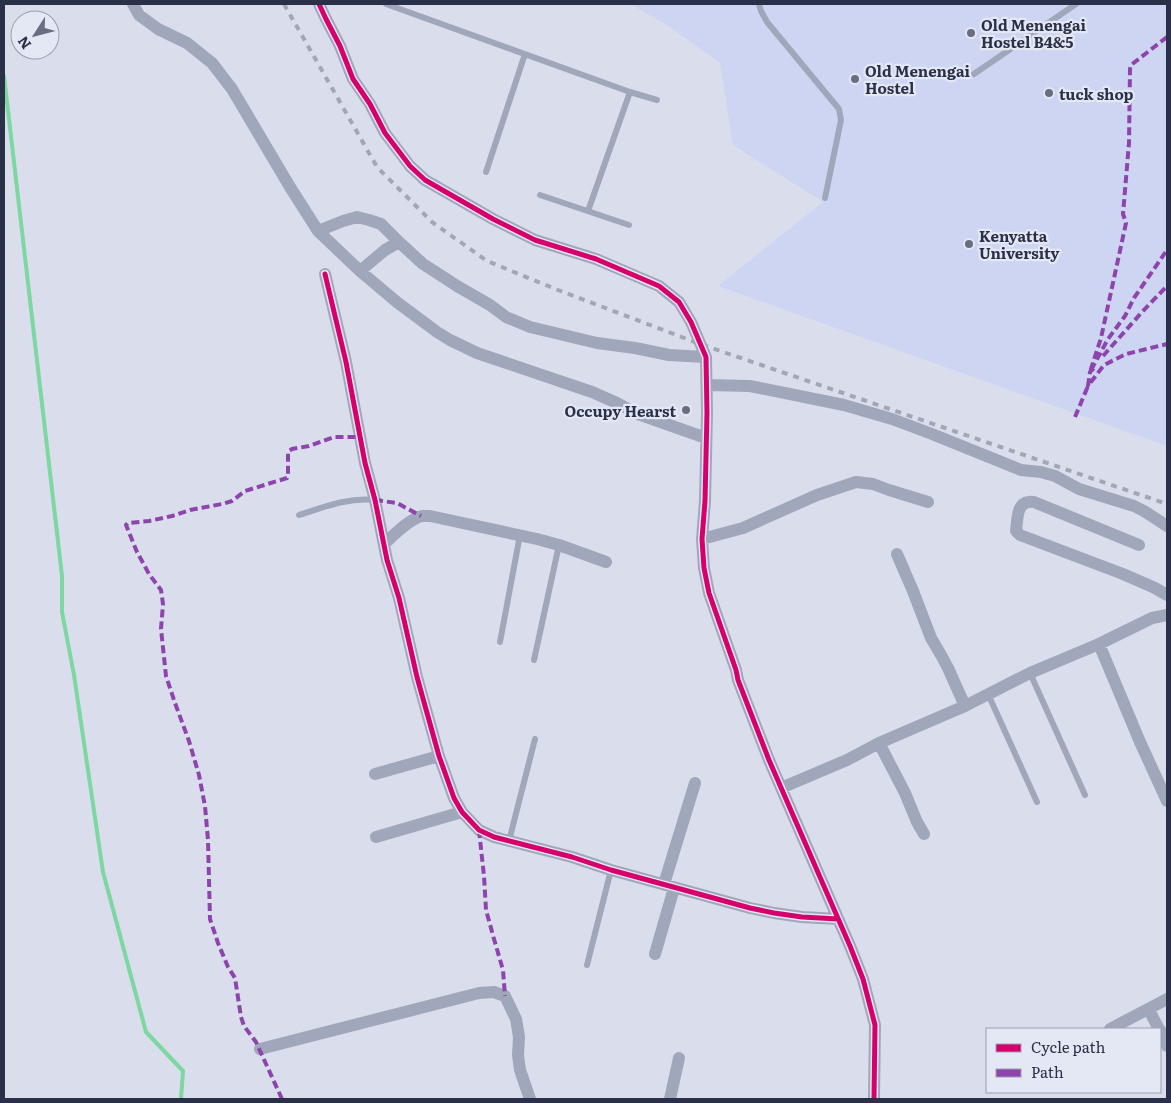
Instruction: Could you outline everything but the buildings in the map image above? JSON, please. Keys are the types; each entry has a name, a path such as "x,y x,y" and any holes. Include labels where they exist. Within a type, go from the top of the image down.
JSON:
{"street":[{"path":"133,4 139,15 158,30 187,43 212,63 232,89 318,231 360,271 436,332 497,361 592,392 638,414 706,438"},
{"path":"319,4 340,46 353,79 370,104 385,133 410,166 425,180 493,219 535,240 596,259 659,286 679,302 691,322 706,357 705,501 702,539 704,568 709,593 738,680 768,760 863,979 875,1025 874,1099"},
{"path":"318,231 357,217 381,224 423,264 490,305 506,317 530,327 597,344 636,348 669,355 706,357"},
{"path":"360,271 385,250 399,242"},
{"path":"325,274 346,362 365,463 384,544 439,756 454,798 462,812 479,830 494,837 572,857 611,870 750,908 802,917 838,919"},
{"path":"707,385 750,386 844,405 892,419 1021,470 1041,472 1055,476 1071,486 1134,506 1167,526"},
{"path":"702,539 743,528 816,495 856,482 873,484 928,502"},
{"path":"1139,545 1034,502 1027,501 1020,507 1016,531 1020,535 1123,574 1167,595"},
{"path":"384,544 403,527 421,516 430,516 559,545 606,562"},
{"path":"897,554 930,638 941,654 965,706"},
{"path":"781,788 965,706 1030,673 1098,644 1152,618 1167,615"},
{"path":"1098,644 1167,801"},
{"path":"879,743 905,792 924,834"},
{"path":"375,774 439,756"},
{"path":"655,954 669,886 695,783"},
{"path":"376,837 462,812"},
{"path":"260,1048 479,993 494,992 505,996 516,1019 519,1037 518,1055 520,1070 530,1099"},
{"path":"1112,1028 1167,999"},
{"path":"1150,1008 1159,1028"},
{"path":"1161,1032 1167,1046"},
{"path":"670,1099 679,1058"}],"lane":[{"path":"386,4 657,100"},
{"path":"759,4 760,11 767,22 838,109 841,120 825,198"},
{"path":"974,74 1076,4"},
{"path":"486,172 525,54"},
{"path":"588,211 630,92"},
{"path":"540,195 629,225"},
{"path":"299,515 346,501 363,498 375,500"},
{"path":"500,642 520,535"},
{"path":"534,660 559,545"},
{"path":"1030,673 1085,795"},
{"path":"988,694 1037,802"},
{"path":"509,841 535,739"},
{"path":"587,965 611,870"}],"shaded area":[{"name":"Kenyatta University","path":"630,4 1167,4 1167,446 718,286 823,202 733,145 720,63 667,25"}],"waterway":[{"path":"4,76 62,576 62,612 74,675 103,872 146,1032 183,1071 181,1099"}],"railway":[{"path":"284,4 377,167 432,222 487,261 700,344 1167,504"}],"marked path":[{"path":"1167,37 1131,65 1130,69 1129,143 1123,214 1126,223 1101,338 1090,372 1108,339 1167,250"},
{"path":"1103,356 1167,286"},
{"path":"1094,368 1090,372 1088,386 1104,365 1126,354 1167,344"},
{"path":"1075,417 1088,386"},
{"path":"282,1099 256,1042 244,1026 235,978 228,967 210,919 205,806 199,775 189,741 166,676 161,629 163,604 161,590 149,574 137,552 126,525 128,523 149,521 232,501 245,491 287,478 288,453 292,449 309,446 334,437 359,437"},
{"path":"375,500 397,503 421,516"},
{"path":"479,830 486,910 503,970 505,996"}],"cycle path":[{"path":"319,4 340,46 353,79 370,104 385,133 410,166 425,180 493,219 535,240 596,259 659,286 679,302 691,322 706,357 707,413 702,539 704,568 709,593 738,680 769,760 863,979 875,1025 874,1099"},
{"path":"325,274 346,362 365,463 375,500 387,560 399,598 417,677 439,756 454,798 462,812 479,830 494,837 572,857 611,870 750,908 802,917 838,919"}],"place":[{"name":"Old Menengai Hostel B4&5","path":"971,33"},
{"name":"Old Menengai Hostel","path":"855,79"},
{"name":"tuck shop","path":"1049,93"},
{"name":"Kenyatta University","path":"969,244"},
{"name":"Occupy Hearst","path":"686,410"}]}
